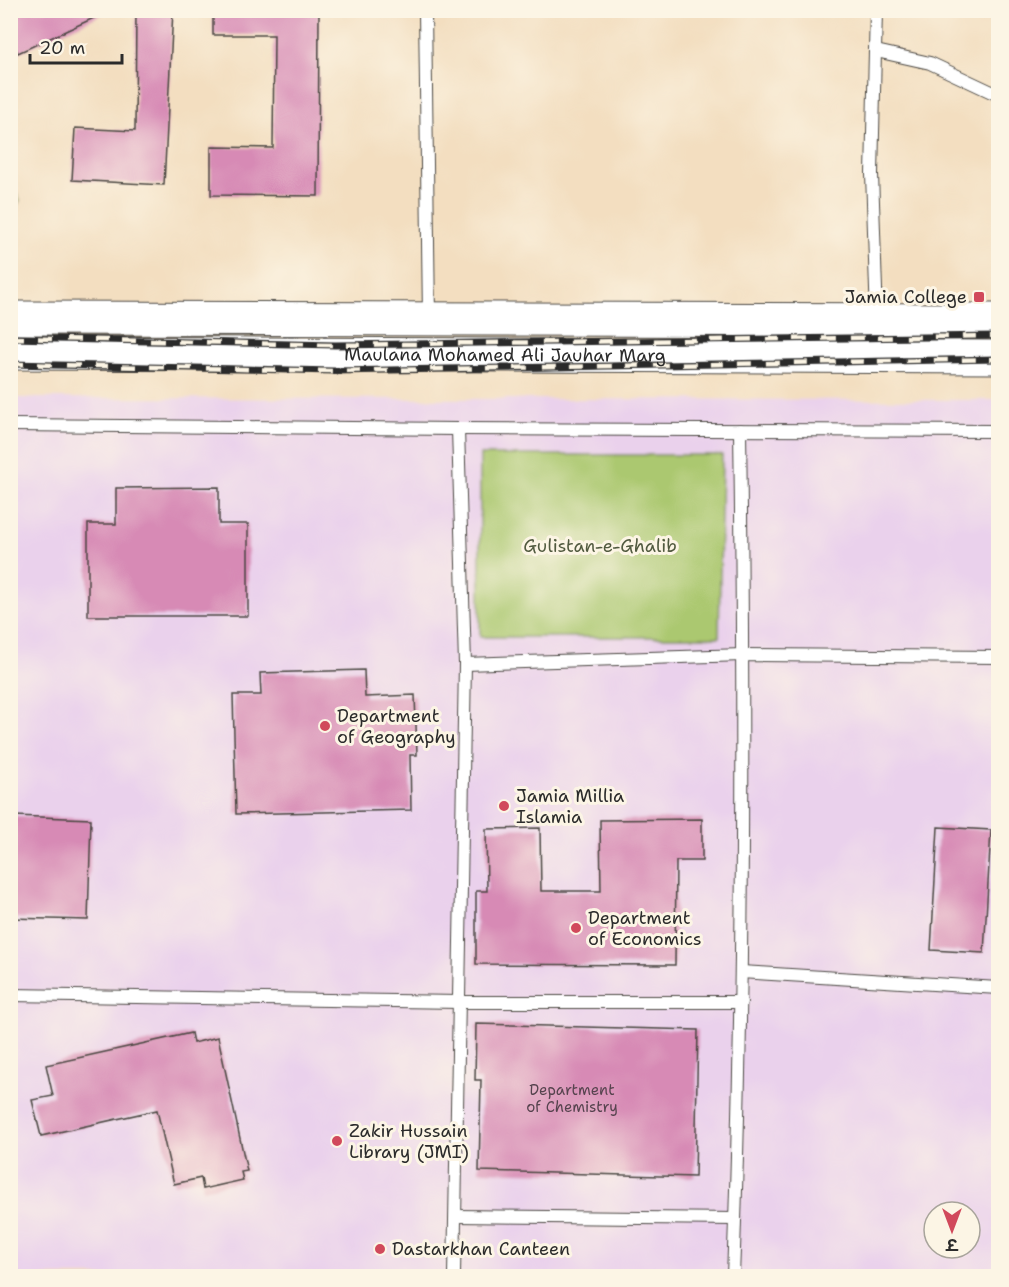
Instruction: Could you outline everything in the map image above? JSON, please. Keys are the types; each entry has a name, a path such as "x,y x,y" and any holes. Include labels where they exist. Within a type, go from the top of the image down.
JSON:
{"main road":[{"name":"Maulana Mohamed Ali Jauhar Marg","path":"10,318 999,320"},
{"path":"607,357 608,319"},
{"name":"Maulana Mohamed Ali Jauhar Marg","path":"10,353 999,357"}],"lane":[{"path":"425,10 429,319"},
{"path":"876,10 872,174 877,320"},
{"path":"876,51 930,63 999,95"},
{"path":"10,425 998,431"},
{"path":"454,1276 465,664 458,429"},
{"path":"733,1276 741,1002 743,656 740,430"},
{"path":"465,664 743,656 999,657"},
{"path":"741,972 999,988"},
{"path":"10,995 460,1002 741,1002"},
{"path":"456,1215 735,1219"}],"shaded area":[{"name":"Jamia Millia Islamia","path":"11,398 998,400 998,1276 11,1276"}],"green space":[{"path":"10,180 20,200 11,215 10,215"},
{"name":"Gulistan-e-Ghalib","path":"480,455 722,455 719,637 480,637"}],"building":[{"path":"10,10 111,10 18,53 10,36"},
{"path":"136,10 173,10 164,185 72,180 75,128 135,131"},
{"path":"213,10 319,10 318,196 211,195 211,147 273,148 274,35 213,35"},
{"path":"219,487 219,524 248,524 248,616 88,616 88,524 116,524 116,488"},
{"name":"Department of Geography","path":"364,670 365,697 415,695 417,755 410,755 411,810 236,814 233,695 261,695 260,673"},
{"path":"14,816 91,819 88,920 10,918"},
{"path":"702,819 702,861 676,861 675,965 476,964 476,891 487,891 486,829 540,828 541,891 601,891 600,820"},
{"path":"938,827 991,830 984,953 931,950"},
{"path":"476,1024 698,1030 695,1177 479,1171 481,1080 475,1080"},
{"path":"191,1033 193,1043 218,1037 247,1171 241,1172 243,1180 203,1189 201,1178 174,1184 157,1110 41,1136 32,1100 53,1096 46,1065"}],"railway":[{"path":"10,338 335,345 998,336"},
{"path":"10,364 334,371 998,359"}],"place":[{"name":"Jamia College","path":"979,297"},
{"name":"Department of Geography","path":"325,726"},
{"name":"Jamia Millia Islamia","path":"504,806"},
{"name":"Department of Economics","path":"576,928"},
{"name":"Zakir Hussain Library (JMI)","path":"337,1141"},
{"name":"Dastarkhan Canteen","path":"380,1249"}]}
